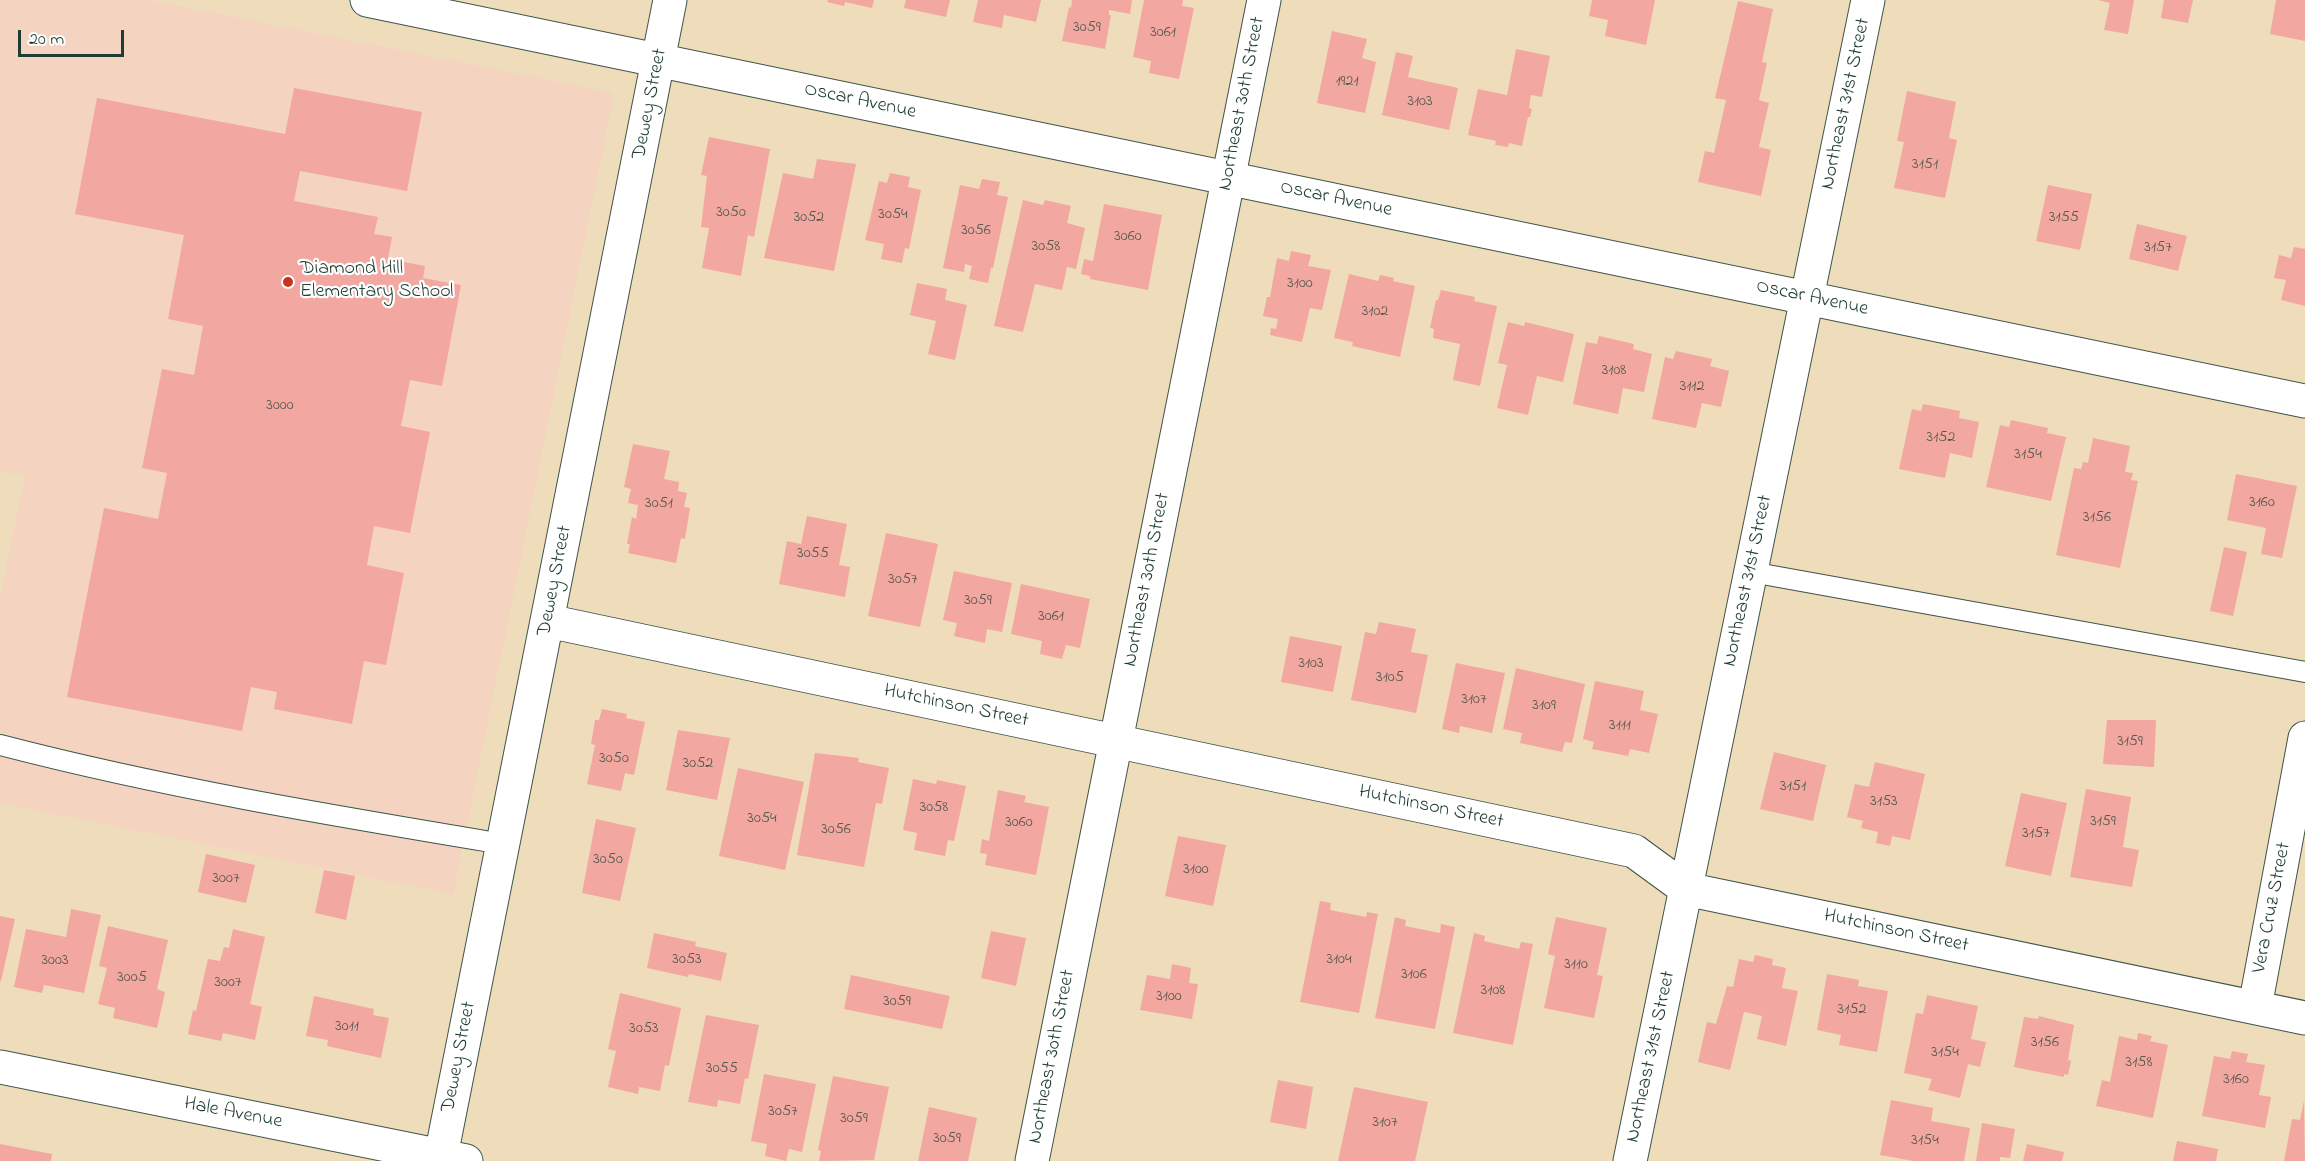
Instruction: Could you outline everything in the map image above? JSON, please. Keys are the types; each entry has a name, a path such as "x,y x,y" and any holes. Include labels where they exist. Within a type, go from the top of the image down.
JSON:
{"street":[{"name":"Oscar Avenue","path":"367,0 2305,401"},
{"name":"Dewey Street","path":"449,1159 503,844 660,60 670,0"},
{"name":"Northeast 30th Street","path":"1032,1161 1264,0"},
{"name":"Northeast 31st Street","path":"1630,1161 1868,0"},
{"name":"Hutchinson Street","path":"548,621 1634,851 1686,889 2305,1018"},
{"name":"Vera Cruz Street","path":"2255,1007 2305,738"},
{"name":"Hale Avenue","path":"0,1067 449,1159"}],"lane":[{"path":"1751,572 2305,672"},
{"path":"0,745 49,758 215,792 503,844"}],"shaded area":[{"name":"Diamond Hill Elementary School","path":"0,0 148,0 614,93 453,894 0,803 0,599 25,476 0,470"}],"building":[{"path":"828,0 874,0 872,8 845,2 844,6 827,2"},
{"path":"906,0 950,0 946,17 904,8"},
{"path":"978,0 1041,0 1036,22 1004,15 1002,28 973,22"},
{"path":"1072,0 1132,0 1130,14 1109,10 1109,15 1111,15 1105,49 1062,41"},
{"path":"1144,0 1183,0 1182,6 1194,8 1179,79 1149,73 1151,61 1133,57"},
{"path":"1592,0 1655,0 1646,45 1605,36 1608,20 1589,16"},
{"path":"2098,0 2134,0 2128,34 2104,30 2110,3"},
{"path":"2164,0 2193,0 2188,23 2161,18"},
{"path":"2276,0 2305,0 2305,41 2270,34"},
{"path":"1738,1 1773,9 1762,62 1767,63 1759,100 1769,103 1759,147 1771,150 1761,196 1698,182 1705,151 1714,153 1726,100 1715,98"},
{"path":"1332,31 1367,39 1362,58 1376,62 1365,113 1317,103"},
{"path":"1516,49 1550,56 1542,97 1531,95 1529,108 1532,109 1522,146 1509,143 1508,147 1495,145 1496,141 1468,135 1478,89 1507,95"},
{"path":"1396,52 1413,56 1408,77 1458,88 1449,130 1382,115"},
{"path":"294,88 422,112 407,191 300,171 294,201 378,217 374,234 392,237 388,259 425,266 423,278 461,285 442,386 410,380 401,426 430,432 410,533 374,526 367,565 404,573 386,665 364,661 352,724 274,709 277,692 251,687 242,731 67,697 104,508 158,519 167,473 142,468 162,369 194,375 203,326 168,319 184,235 75,214 97,98 285,134"},
{"path":"1907,91 1956,102 1949,138 1957,140 1945,198 1894,188 1904,142 1897,141"},
{"path":"709,137 770,149 754,237 748,235 741,276 702,268 709,228 701,227 707,176 701,175"},
{"path":"817,159 856,164 834,271 764,258 783,173 813,179"},
{"path":"890,173 910,177 908,187 921,190 909,249 905,248 902,263 881,259 884,244 865,240 879,181 887,183"},
{"path":"982,179 1000,182 997,195 1008,197 988,283 969,279 972,266 965,264 964,272 943,268 960,185 979,189"},
{"path":"2048,185 2092,194 2080,250 2036,241"},
{"path":"1023,200 1043,205 1045,200 1071,206 1067,223 1085,228 1076,269 1067,267 1062,290 1035,284 1023,332 994,326"},
{"path":"1104,204 1162,215 1148,290 1090,279 1090,276 1081,274 1084,259 1093,261"},
{"path":"2137,224 2187,236 2178,271 2129,259"},
{"path":"2294,247 2305,249 2305,306 2281,300 2286,280 2274,278 2279,255 2291,258"},
{"path":"1291,251 1311,255 1308,266 1331,270 1322,310 1310,308 1302,342 1270,335 1271,328 1276,329 1278,319 1263,316 1267,297 1270,297 1277,258 1289,261"},
{"path":"1349,274 1378,281 1380,275 1394,278 1393,281 1415,286 1400,357 1352,346 1353,342 1334,338"},
{"path":"917,283 947,289 945,300 967,305 955,360 928,354 936,321 910,315"},
{"path":"1441,290 1475,297 1474,301 1497,306 1480,386 1453,380 1460,344 1433,338 1434,329 1430,328 1436,300"},
{"path":"1508,322 1524,326 1525,322 1574,334 1563,382 1537,376 1528,415 1497,408 1507,365 1498,363"},
{"path":"1599,336 1634,344 1633,349 1652,354 1644,392 1623,388 1618,414 1573,404 1586,342 1597,344"},
{"path":"1676,351 1712,359 1710,366 1729,371 1721,407 1702,403 1696,428 1652,419 1665,357 1673,359"},
{"path":"1923,404 1960,411 1959,418 1979,422 1972,458 1950,453 1945,478 1899,469 1912,409 1921,411"},
{"path":"2011,420 2048,428 2047,433 2066,437 2051,501 1986,487 2000,425 2009,427"},
{"path":"2093,438 2130,446 2125,472 2133,473 2131,480 2138,481 2120,568 2056,555 2074,468 2081,469 2083,462 2088,463"},
{"path":"633,444 670,451 664,479 679,482 678,491 687,493 684,507 690,508 685,539 681,538 676,563 628,553 630,544 627,544 632,517 636,519 638,505 628,503 631,489 624,487"},
{"path":"2236,474 2297,486 2282,558 2261,554 2266,528 2227,520"},
{"path":"807,516 847,524 839,565 850,567 845,597 779,584 787,541 801,544"},
{"path":"886,533 938,544 920,627 868,616"},
{"path":"2224,547 2247,552 2233,616 2210,611"},
{"path":"954,571 1012,583 1002,632 987,629 985,643 954,636 957,623 943,620"},
{"path":"1021,584 1090,599 1080,648 1066,645 1062,659 1040,654 1042,641 1011,634"},
{"path":"1379,622 1416,629 1411,652 1428,655 1416,713 1351,700 1365,632 1376,634"},
{"path":"1290,636 1342,646 1333,692 1281,682"},
{"path":"1456,663 1505,673 1492,733 1460,726 1459,733 1442,729"},
{"path":"1516,668 1585,684 1572,743 1565,742 1562,752 1520,743 1522,733 1503,729"},
{"path":"1595,681 1644,691 1640,710 1658,714 1649,753 1630,749 1628,756 1592,749 1594,742 1583,739"},
{"path":"602,709 627,714 626,718 645,722 634,775 625,773 621,791 587,784 595,745 591,744 595,720 599,720"},
{"path":"2107,720 2156,720 2154,767 2103,764"},
{"path":"678,730 730,738 717,800 666,790"},
{"path":"1774,752 1826,765 1813,821 1760,809"},
{"path":"815,753 859,758 858,762 889,768 882,804 876,803 864,867 797,855"},
{"path":"1875,762 1925,774 1910,840 1892,836 1890,846 1876,843 1878,832 1861,828 1863,821 1847,817 1855,784 1869,787"},
{"path":"738,768 804,782 785,870 719,856"},
{"path":"913,779 936,784 937,780 966,786 954,841 948,840 945,856 914,850 917,833 903,830"},
{"path":"2086,789 2131,797 2123,847 2139,850 2132,887 2070,877"},
{"path":"998,790 1026,796 1024,802 1049,807 1036,875 985,865 987,854 980,853 982,839 989,841"},
{"path":"2021,793 2067,803 2051,876 2005,866"},
{"path":"596,819 636,828 620,901 582,893"},
{"path":"1178,836 1226,845 1213,906 1165,896"},
{"path":"206,854 255,865 246,903 198,892"},
{"path":"324,870 355,876 346,920 315,913"},
{"path":"1320,901 1331,903 1330,910 1366,917 1367,912 1378,914 1359,1013 1300,1002"},
{"path":"71,909 101,915 84,993 44,985 42,993 14,987 26,929 66,937"},
{"path":"0,916 15,919 1,981 0,981"},
{"path":"1395,917 1406,920 1405,926 1440,933 1441,924 1455,927 1435,1029 1375,1018"},
{"path":"1556,917 1607,928 1597,975 1603,976 1594,1018 1544,1008 1555,956 1548,954"},
{"path":"108,926 168,940 157,989 165,992 157,1028 113,1018 115,1008 98,1004 107,968 99,966"},
{"path":"233,929 265,937 250,1004 262,1007 255,1040 223,1033 221,1041 188,1034 193,1010 196,1011 208,959 220,961 224,947 229,948"},
{"path":"991,931 1026,938 1016,986 981,978"},
{"path":"654,933 696,942 695,946 727,953 721,981 647,968"},
{"path":"1474,933 1485,936 1484,941 1519,949 1521,942 1533,944 1513,1045 1453,1033"},
{"path":"1755,955 1773,959 1772,965 1786,968 1782,988 1798,991 1786,1046 1757,1039 1762,1016 1744,1012 1730,1070 1698,1062 1707,1022 1716,1024 1727,986 1733,987 1739,959 1753,962"},
{"path":"1172,964 1191,968 1189,983 1198,984 1192,1019 1140,1010 1147,975 1170,979"},
{"path":"1827,974 1859,980 1858,986 1888,991 1877,1052 1839,1045 1841,1035 1817,1030"},
{"path":"851,975 950,996 942,1029 844,1009"},
{"path":"620,993 681,1008 669,1066 665,1065 660,1091 639,1087 638,1094 608,1087 616,1051 608,1049"},
{"path":"1927,995 1978,1006 1971,1039 1986,1042 1980,1067 1968,1064 1960,1098 1928,1090 1932,1079 1904,1073 1916,1013 1923,1014"},
{"path":"314,996 374,1009 373,1015 389,1018 381,1058 327,1046 328,1040 306,1036"},
{"path":"706,1015 759,1025 748,1079 745,1078 740,1104 718,1100 717,1107 688,1102"},
{"path":"2039,1016 2074,1025 2068,1060 2071,1061 2068,1075 2064,1074 2064,1077 2014,1067 2024,1017 2038,1019"},
{"path":"2138,1033 2152,1036 2150,1041 2168,1045 2153,1118 2096,1106 2102,1080 2110,1082 2119,1036 2137,1040"},
{"path":"2232,1051 2248,1054 2246,1062 2265,1065 2259,1095 2271,1097 2265,1128 2202,1116 2214,1056 2230,1059"},
{"path":"764,1074 816,1084 802,1152 789,1149 786,1161 765,1156 767,1144 751,1141"},
{"path":"833,1076 889,1087 874,1160 819,1161 821,1151 818,1150"},
{"path":"1278,1080 1313,1087 1306,1129 1270,1122"},
{"path":"1354,1087 1428,1102 1415,1161 1338,1161"},
{"path":"1891,1100 1933,1108 1931,1121 1970,1128 1964,1161 1913,1161 1880,1155"},
{"path":"2304,1101 2305,1161 2284,1161 2292,1119 2300,1120"},
{"path":"929,1107 977,1118 968,1161 918,1161"},
{"path":"1982,1123 2015,1129 2010,1158 2000,1157 2000,1161 1976,1161"},
{"path":"2177,1141 2218,1149 2216,1161 2173,1161"},
{"path":"0,1144 52,1154 51,1161 0,1161"},
{"path":"2027,1144 2064,1152 2062,1161 2023,1161"}],"place":[{"name":"Diamond Hill Elementary School","path":"288,282"}]}
